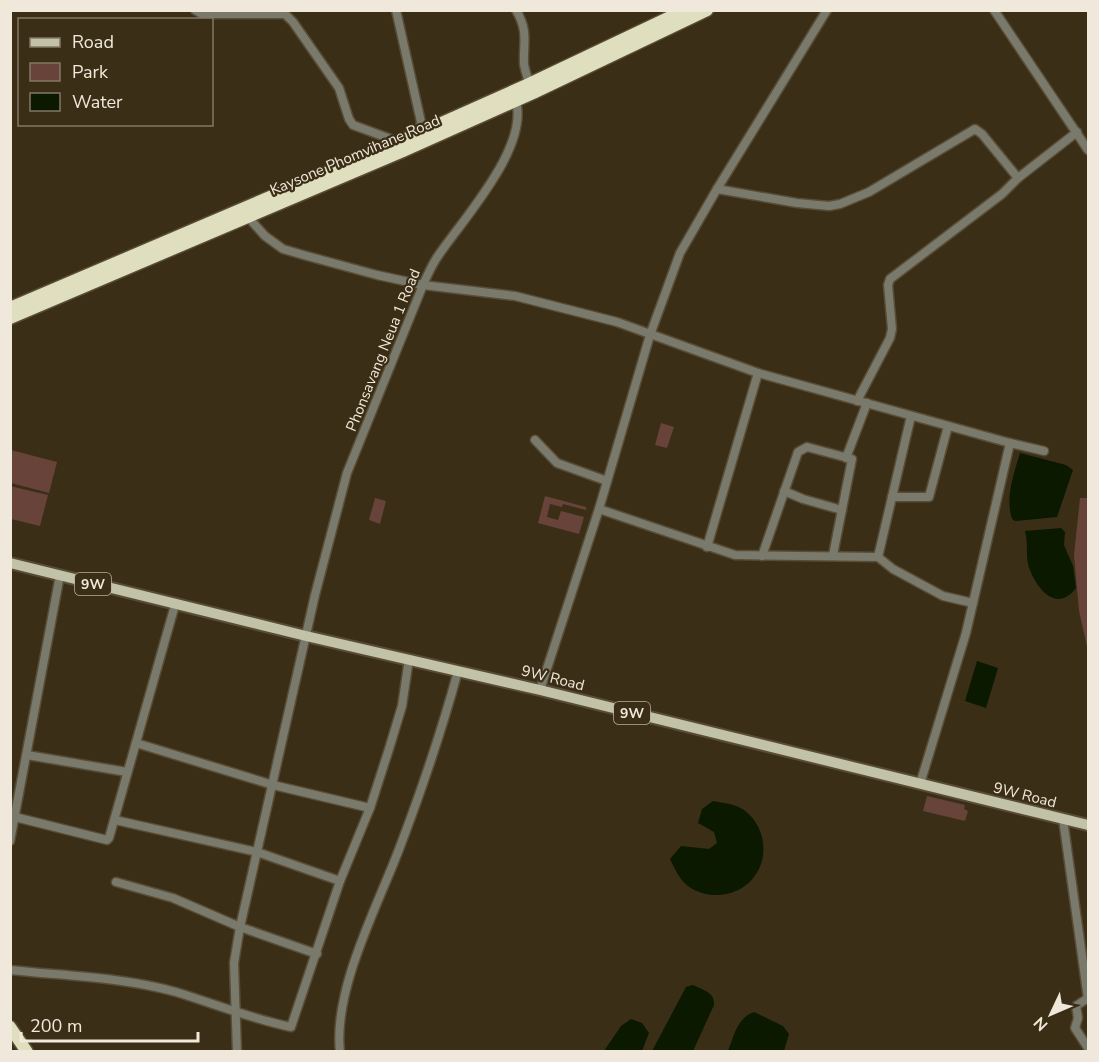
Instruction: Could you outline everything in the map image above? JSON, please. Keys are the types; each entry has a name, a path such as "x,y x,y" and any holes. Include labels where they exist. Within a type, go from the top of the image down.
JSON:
{"highway":[{"name":"Kaysone Phomvihane Road","path":"10,308 418,134 514,96 529,84 685,10"},
{"name":"Kaysone Phomvihane Road","path":"10,318 249,217 707,10"},
{"path":"10,1027 27,1052"}],"main road":[{"name":"9W Road","path":"10,563 175,605 540,690 1089,825"}],"street":[{"path":"195,10 202,14 285,14 339,88 353,125 399,142"},
{"path":"396,10 421,122 418,134"},
{"path":"516,10 526,35 524,64 529,84"},
{"path":"540,690 608,481 650,335 680,253 827,10"},
{"path":"994,10 1089,150"},
{"name":"Phonsavang Neua 1 Road","path":"237,1052 234,963 240,927 315,595 347,473 423,285 436,260 470,214 502,164 516,125 518,112 514,96"},
{"path":"717,189 797,203 829,206 840,204 870,192 975,129 982,134 1018,178"},
{"path":"857,400 890,338 892,328 888,285 890,279 1002,194 1018,178 1077,132"},
{"path":"249,217 265,236 283,249 377,275 423,285 515,296 617,322 758,373 1044,451"},
{"path":"707,547 758,373"},
{"path":"846,458 867,403"},
{"path":"878,557 911,416"},
{"path":"892,498 929,497 948,426"},
{"path":"535,440 557,464 608,481"},
{"path":"920,784 966,633 1010,443"},
{"path":"762,556 798,452 807,447 852,459 833,555"},
{"path":"784,491 842,510"},
{"path":"599,509 735,555 878,557 892,569 943,596 973,603"},
{"path":"10,841 60,575"},
{"path":"15,817 107,840 111,836 175,605"},
{"path":"10,970 129,982 175,992 234,1012 291,1027 340,881 370,808 402,706 409,659"},
{"path":"340,1052 338,1031 345,993 354,963 418,800 458,671"},
{"path":"136,743 273,785 370,808"},
{"path":"27,755 127,772"},
{"path":"1063,819 1088,998 1076,1006 1078,1018 1075,1028 1089,1048"},
{"path":"115,820 257,852 340,881"},
{"path":"116,882 173,898 240,927 317,954"}],"green space":[{"path":"661,423 674,427 667,448 655,445"},
{"path":"11,450 57,462 49,493 11,483"},
{"path":"10,486 48,495 40,526 11,519"},
{"path":"545,496 586,507 586,510 563,504 562,507 550,504 547,517 558,520 561,511 584,517 579,534 538,523"},
{"path":"375,498 386,501 380,524 369,520"},
{"path":"1080,498 1088,498 1088,651 1079,611 1074,555"},
{"path":"927,796 965,805 964,809 968,811 965,821 923,811"}],"water":[{"path":"1020,453 1066,465 1073,470 1057,517 1015,521 1012,519 1010,494"},
{"path":"1061,528 1065,532 1064,545 1073,566 1076,588 1061,599 1047,594 1035,581 1028,564 1025,531"},
{"path":"977,661 998,668 986,708 965,701"},
{"path":"713,801 744,810 757,824 763,842 762,860 754,877 740,889 723,895 705,894 688,886 670,859 681,846 709,849 717,843 714,832 698,823 702,809"},
{"path":"693,985 710,994 714,1005 693,1051 652,1051 686,987"},
{"path":"754,1012 783,1026 789,1034 784,1051 728,1051 740,1023"},
{"path":"631,1019 642,1023 649,1033 642,1051 604,1051 621,1026"}]}
